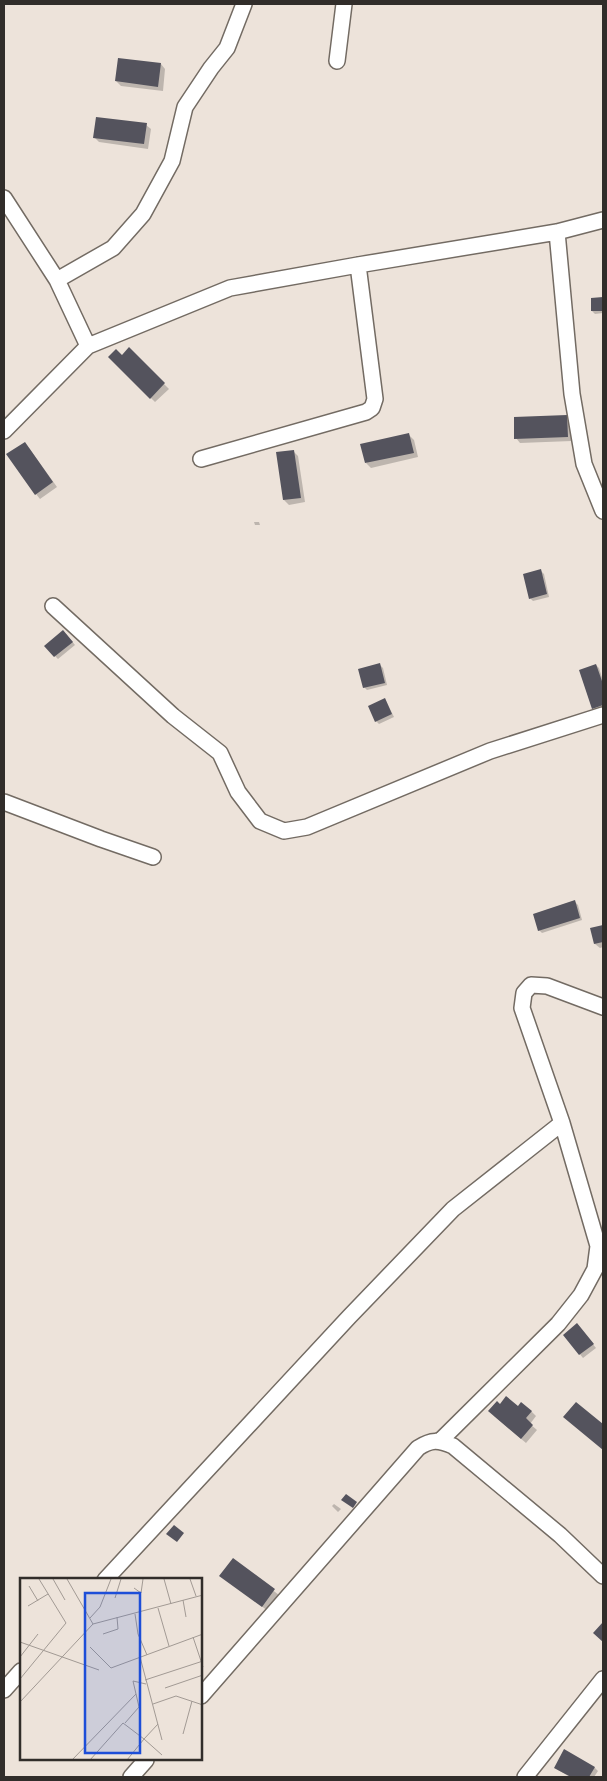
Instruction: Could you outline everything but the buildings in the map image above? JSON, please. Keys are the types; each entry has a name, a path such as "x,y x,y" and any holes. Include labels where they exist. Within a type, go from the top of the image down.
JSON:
{"street":[{"path":"57,280 113,248 143,214 172,160 185,107 227,48 244,4"},
{"path":"337,61 344,4"},
{"path":"4,198 57,280 88,346"},
{"path":"4,431 88,346 230,288 557,232 603,220"},
{"path":"557,232 572,394 584,464 603,511"},
{"path":"201,459 366,412 372,408 375,399 358,265"},
{"path":"53,606 173,716 220,753 238,792 260,821 284,831 307,827 490,751 603,715"},
{"path":"4,802 100,839 154,857"},
{"path":"440,1441 558,1324 581,1294 595,1268 598,1246 562,1123 522,1008 524,993 530,985 547,986 603,1007"},
{"path":"107,1578 349,1317 453,1209 562,1123"},
{"path":"202,1695 418,1448 428,1442 440,1441 453,1446 560,1535 603,1576"},
{"path":"4,1690 20,1672"},
{"path":"525,1777 603,1680"},
{"path":"131,1777 145,1761"}]}
